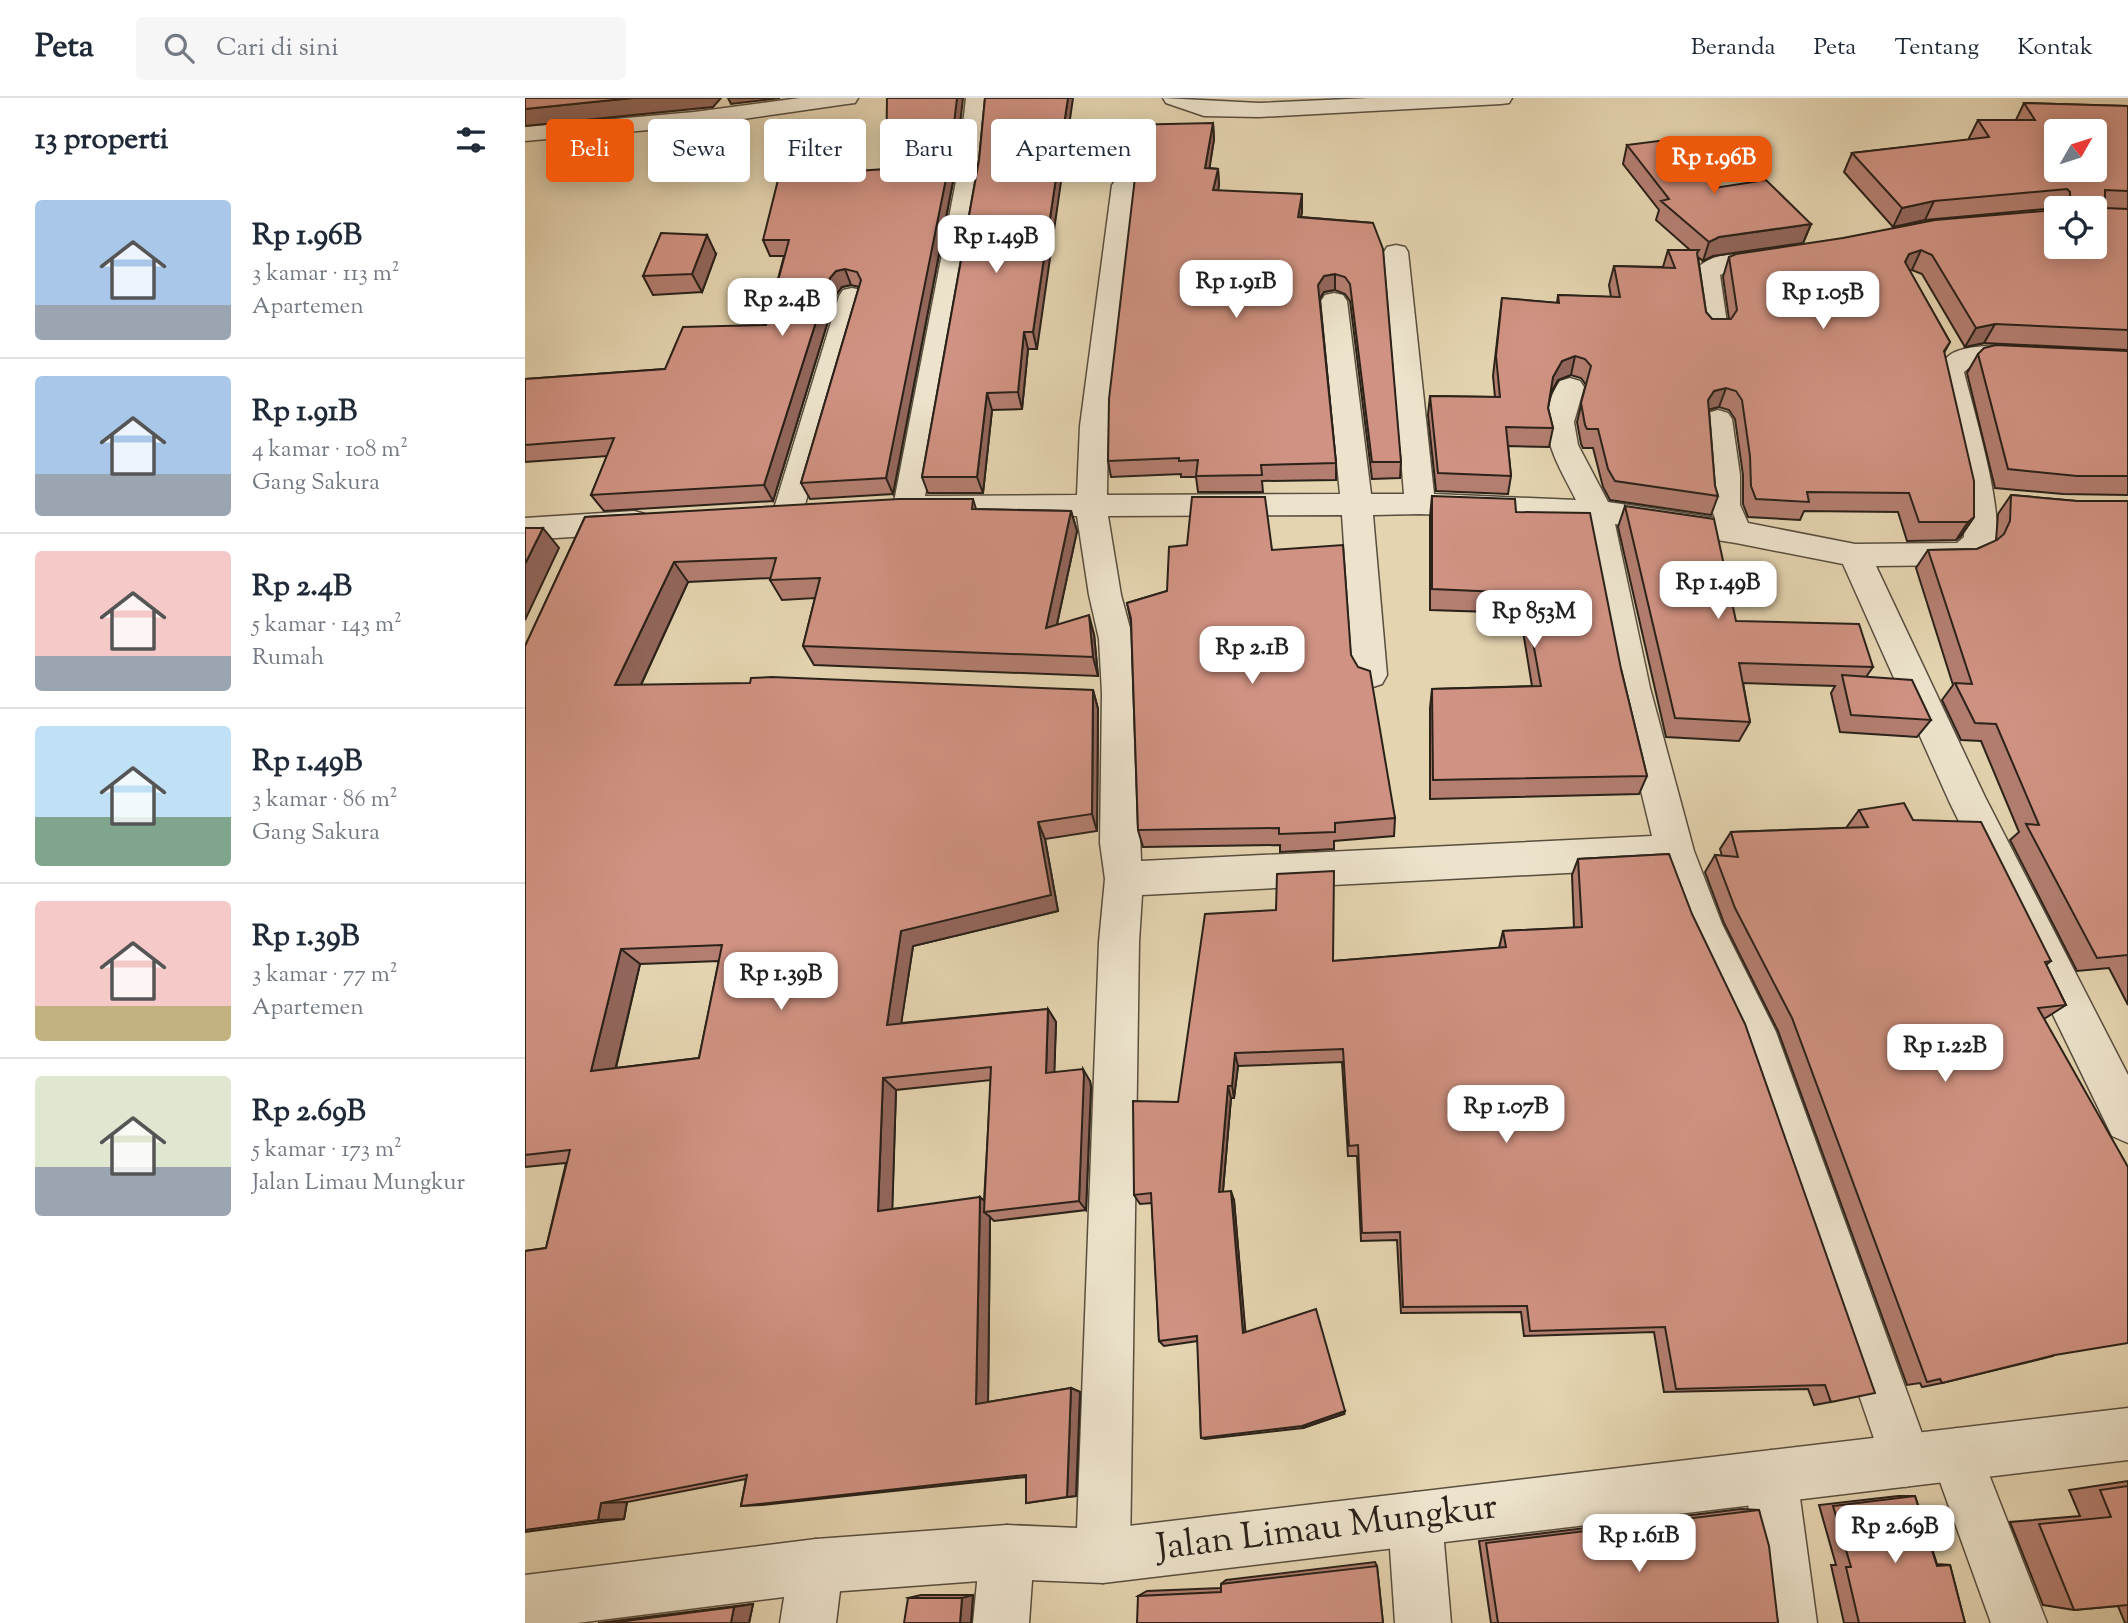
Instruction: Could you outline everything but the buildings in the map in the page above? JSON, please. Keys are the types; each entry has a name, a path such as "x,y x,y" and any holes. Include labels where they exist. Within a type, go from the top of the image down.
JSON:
{"street":[{"path":"702,98 694,119 847,98"},
{"path":"1174,98 1204,109 1259,110 1500,98"},
{"path":"982,101 969,176 895,507 1420,504 1597,511 1737,532 1855,555 1964,554 1980,541 1994,501 1950,370 1950,350 2128,360"},
{"path":"525,134 648,123"},
{"path":"1103,1556 1119,942 1123,879 1105,692 1116,639 1105,595 1091,506 1095,465 1094,426 1124,185"},
{"path":"1396,252 1420,504"},
{"path":"1716,330 1707,272 1722,264 1797,254"},
{"path":"787,515 852,296"},
{"path":"1334,301 1357,506 1370,675"},
{"path":"1570,387 1560,422 1563,445 1597,511 1633,688 1675,851 1704,928 1755,1032 1906,1461"},
{"path":"1718,419 1725,505 1737,532"},
{"path":"525,529 582,537 668,521"},
{"path":"1855,555 1968,801 2128,1121"},
{"path":"1123,879 1675,851"},
{"name":"Jalan Limau Mungkur","path":"525,1602 816,1566 1007,1552 1103,1556 2128,1434"},
{"path":"1956,1454 2019,1623"},
{"path":"1771,1476 1789,1623"},
{"path":"1415,1519 1423,1623"},
{"path":"1000,1623 1007,1552"},
{"path":"807,1623 816,1566"}]}
